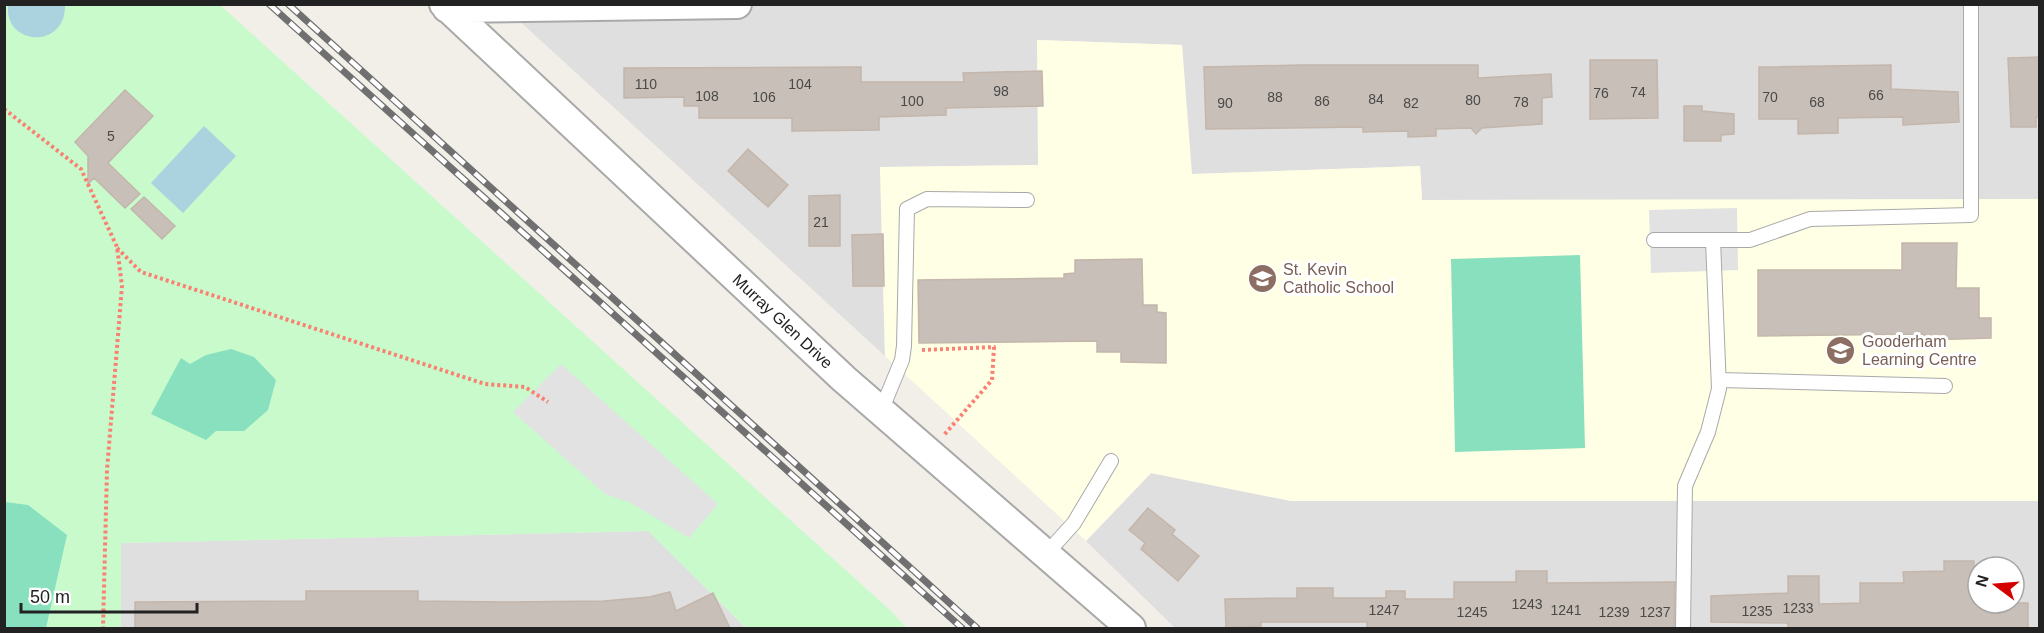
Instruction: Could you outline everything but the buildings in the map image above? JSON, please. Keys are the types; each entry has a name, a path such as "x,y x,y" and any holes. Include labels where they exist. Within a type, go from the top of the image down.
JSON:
{"street":[{"path":"446,6 737,4"},
{"name":"Murray Glen Drive","path":"446,6 881,411 1131,628"}],"lane":[{"path":"1654,240 1750,240 1810,219 1971,215 1971,4"},
{"path":"881,411 903,350 907,209 927,199 1027,200"},
{"path":"1683,628 1685,486 1708,432 1719,389 1713,240"},
{"path":"1719,380 1945,386"},
{"path":"1046,554 1074,523 1111,461"}],"path":[{"path":"4,110 81,169 117,247 122,286 107,470 103,628"},
{"path":"117,247 141,272 485,384 525,387 548,402"},
{"path":"903,350 994,347 993,380 928,452"}],"shaded area":[{"path":"502,5 2039,5 2039,199 1422,200 1420,166 1191,174 1182,45 1038,40 1038,165 880,167 885,356"},
{"name":"St. Kevin Catholic School","path":"1037,40 1182,45 1192,174 1420,166 1422,200 2039,199 2039,501 1291,501 1151,473 1086,541 885,356 880,167 1038,165"},
{"path":"1737,208 1738,270 1651,273 1649,210"},
{"path":"561,364 718,504 689,538 631,503 605,494 513,412"},
{"path":"1151,473 1291,501 2039,501 2039,628 1175,628 1086,541"},
{"path":"649,531 746,628 121,628 120,543"}],"green space":[{"path":"4,5 220,5 891,611 907,628 746,628 648,531 121,543 121,628 5,628"},
{"path":"1580,255 1585,448 1455,452 1451,259"},
{"path":"231,349 254,357 276,380 268,410 244,431 216,431 206,440 151,414 181,358 190,364 206,355"},
{"path":"5,502 28,505 67,535 46,628 5,628"}],"water":[{"path":"8,5 65,5 63,20 56,30 46,36 25,35 15,29 9,19"},
{"path":"204,126 236,156 183,213 151,183"}],"railway":[{"path":"269,4 962,628"},
{"path":"288,4 977,628"}],"place":[{"name":"St. Kevin Catholic School","path":"1262,278"},
{"name":"Gooderham Learning Centre","path":"1841,350"}]}
